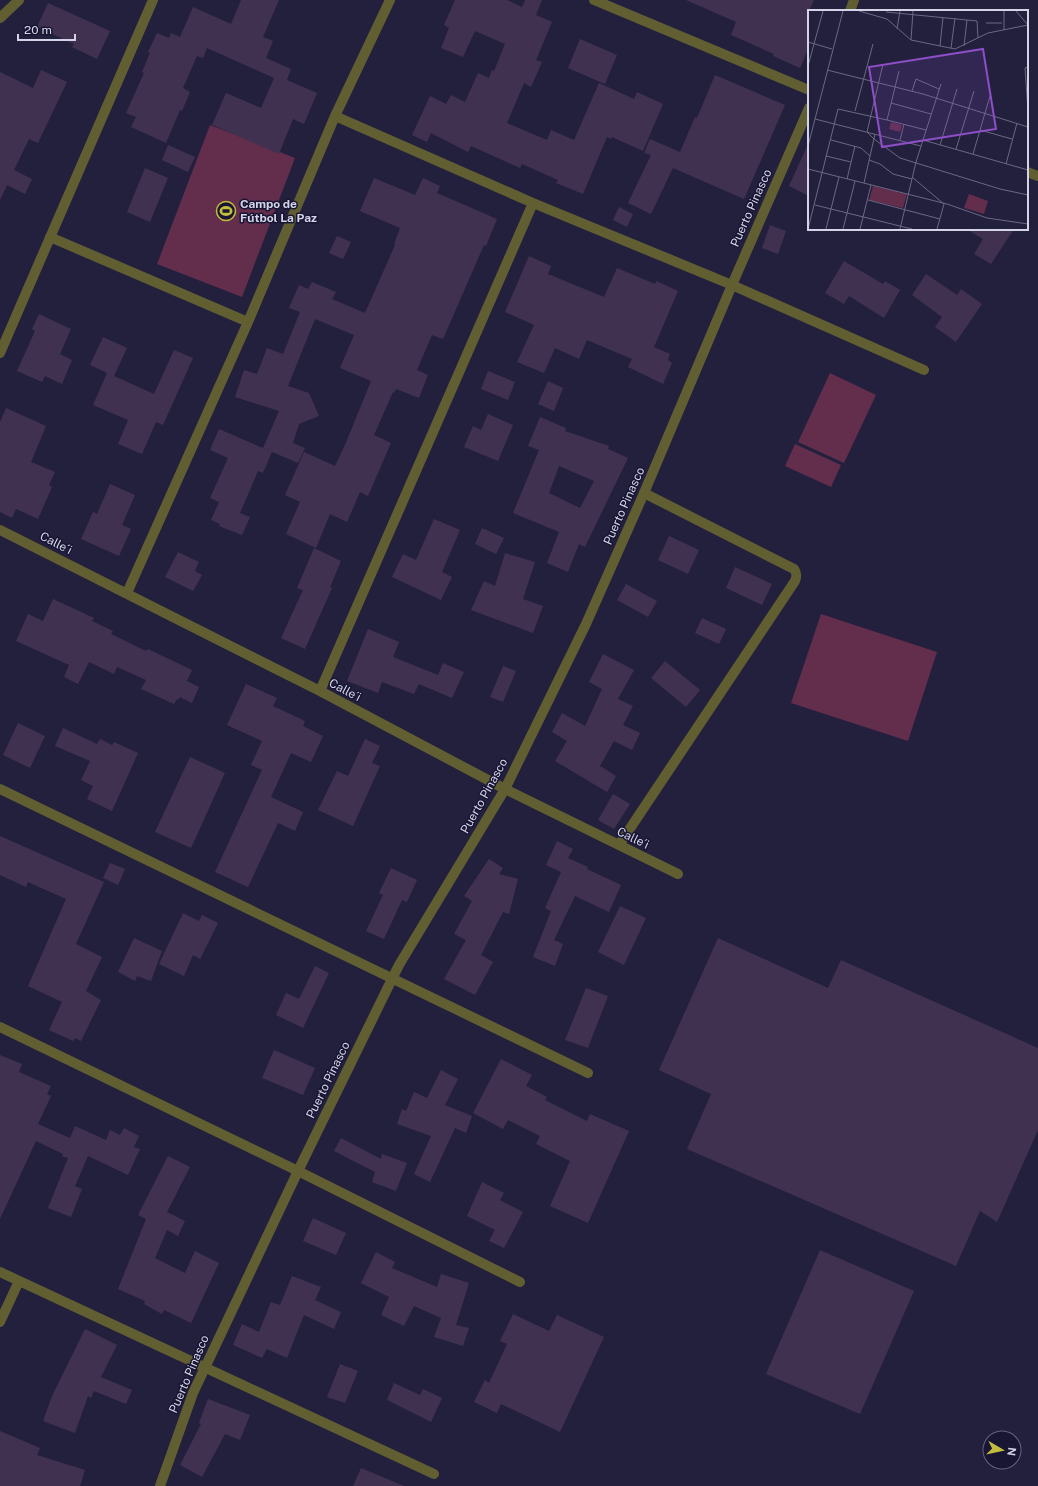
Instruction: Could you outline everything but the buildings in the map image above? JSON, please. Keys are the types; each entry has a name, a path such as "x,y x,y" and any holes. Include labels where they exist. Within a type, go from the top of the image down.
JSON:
{"street":[{"path":"0,18 19,0"},
{"path":"0,353 153,0"},
{"path":"127,593 248,322 335,116 390,0"},
{"path":"594,0 808,90"},
{"path":"850,10 854,0"},
{"name":"Puerto Pinasco","path":"160,1486 193,1393 298,1171 392,979 403,958 505,789 586,624 644,493 808,110"},
{"path":"335,116 533,202 732,285 924,370"},
{"path":"1028,172 1038,176"},
{"path":"320,691 533,202"},
{"path":"50,237 248,322"},
{"path":"619,845 797,576 794,569 644,493"},
{"name":"Calle´i","path":"1,534 127,593 320,691 505,789 678,874"},
{"path":"0,789 588,1073"},
{"path":"0,1027 298,1171 520,1282"},
{"path":"0,1272 434,1474"},
{"path":"0,1322 19,1281"}],"shaded area":[{"name":"Campo de Fútbol La Paz","path":"210,125 295,158 242,297 157,264"},
{"path":"830,373 876,395 844,463 798,442"},
{"path":"795,444 841,465 831,487 785,466"},
{"path":"821,614 937,652 908,741 791,703"}],"place":[{"name":"Campo de Fútbol La Paz","path":"226,211"}]}
